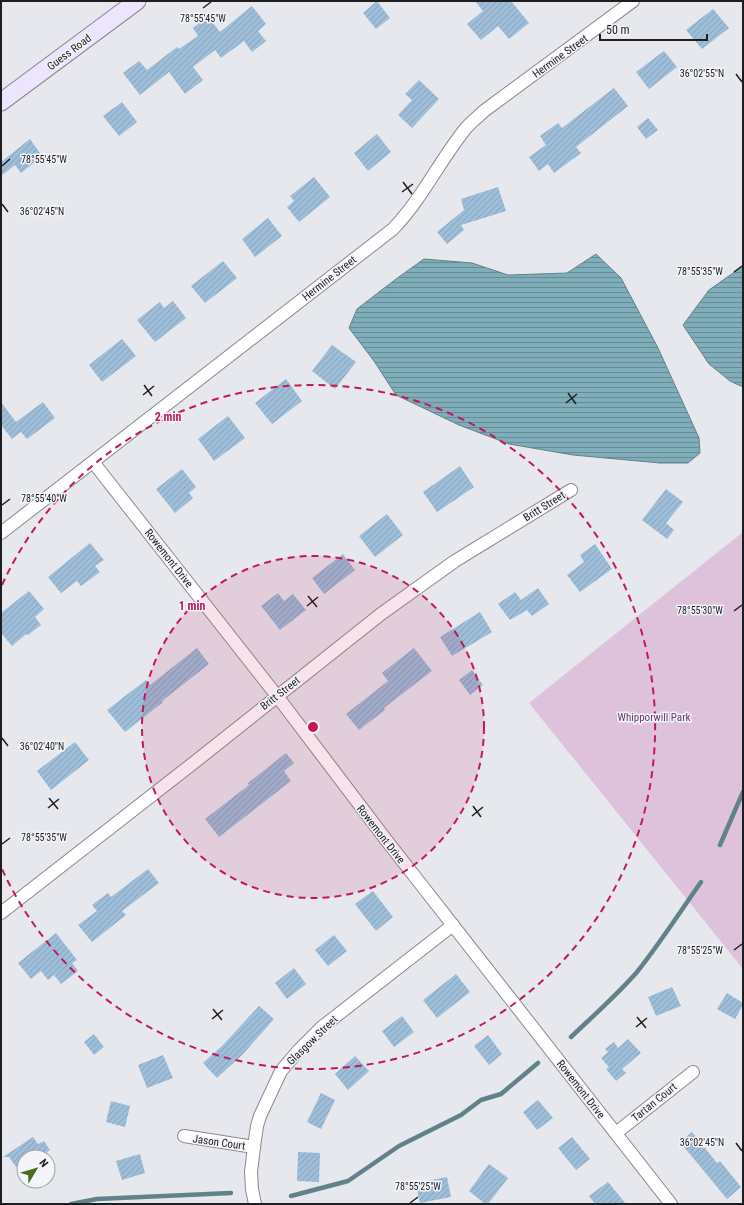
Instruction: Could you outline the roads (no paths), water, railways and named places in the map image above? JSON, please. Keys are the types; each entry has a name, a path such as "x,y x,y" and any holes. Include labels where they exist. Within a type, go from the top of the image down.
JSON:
{"main road":[{"name":"Guess Road","path":"1,102 137,1"}],"street":[{"name":"Hermine Street","path":"1,533 393,229 423,192 443,159 467,127 484,111 633,1"},
{"name":"Rowemont Drive","path":"93,462 671,1204"},
{"name":"Britt Street","path":"1,913 381,614 455,561 571,490"},
{"name":"Glasgow Street","path":"255,1204 251,1172 260,1116 282,1071 299,1050 322,1027 453,925"},
{"name":"Tartan Court","path":"616,1133 693,1072"},
{"name":"Jason Court","path":"184,1136 254,1147"}],"water":[{"path":"596,254 621,278 658,348 699,438 700,453 688,463 660,463 573,455 509,444 459,425 396,395 374,361 349,328 357,309 424,259 472,263 508,275 567,273"},
{"path":"743,266 743,387 730,381 709,364 683,325 709,290"}],"waterway":[{"path":"720,845 743,792"},
{"path":"571,1037 637,972 662,939 701,882"},
{"path":"291,1196 348,1181 399,1146 461,1115 481,1100 501,1094 538,1063"},
{"path":"71,1204 97,1199 231,1193"}],"park label":[{"name":"Whipporwill Park","path":"654,717"}]}
